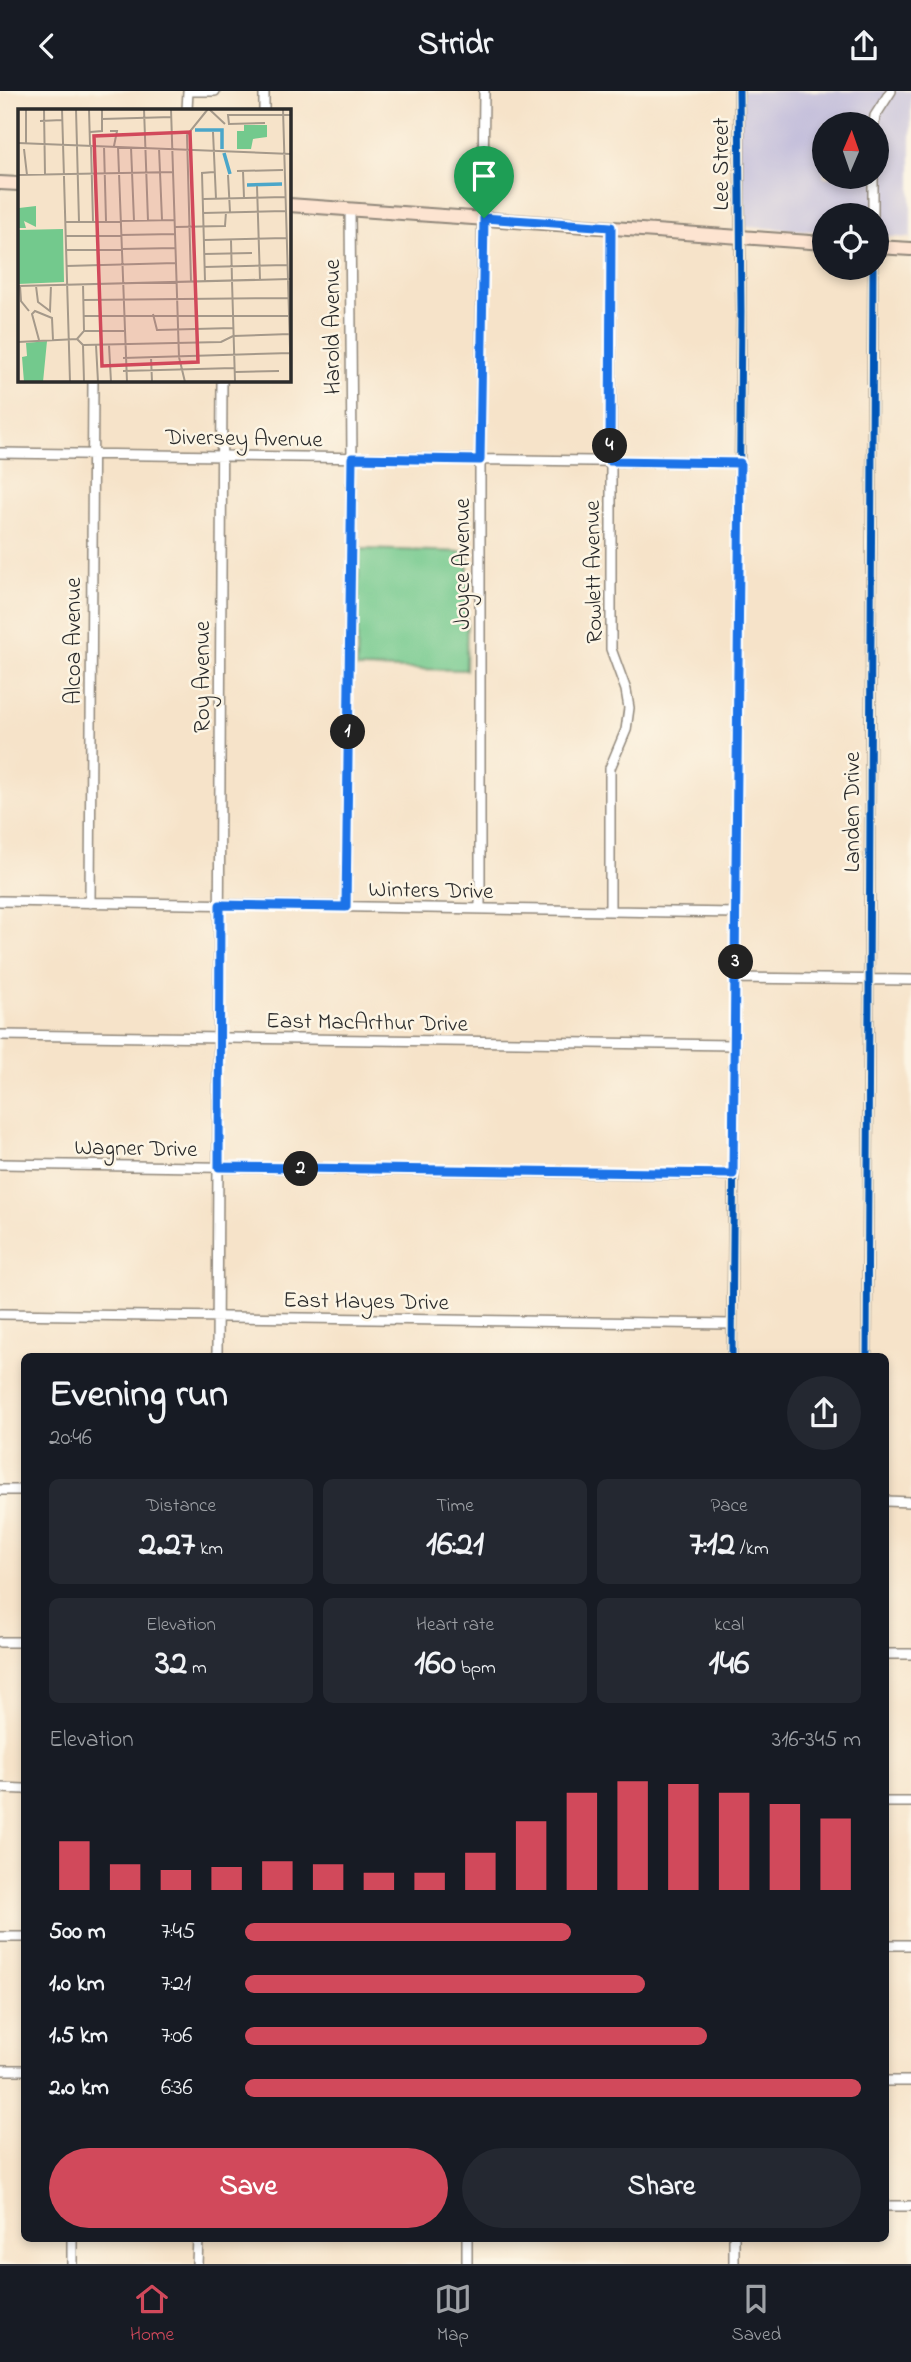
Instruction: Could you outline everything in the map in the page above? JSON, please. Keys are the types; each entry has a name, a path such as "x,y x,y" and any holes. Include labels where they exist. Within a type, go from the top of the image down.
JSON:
{"main road":[{"path":"0,183 18,184"},
{"path":"290,205 812,242"},
{"path":"889,248 911,249"}],"street":[{"path":"187,109 188,91 215,91"},
{"path":"264,91 264,109"},
{"name":"Joyce Avenue","path":"480,909 480,460 484,91"},
{"name":"Lee Street","path":"732,1353 741,311 739,91"},
{"path":"877,112 891,91"},
{"name":"Harold Avenue","path":"346,907 352,458 349,209"},
{"name":"Rowlett Avenue","path":"610,911 610,768 626,730 629,708 626,690 611,649 611,227"},
{"name":"Landen Drive","path":"867,1353 873,280"},
{"name":"Alcoa Avenue","path":"90,902 93,381"},
{"name":"Roy Avenue","path":"217,1353 222,381"},
{"name":"Diversey Avenue","path":"0,453 740,463"},
{"name":"Winters Drive","path":"0,901 736,913"},
{"path":"736,978 911,980"},
{"name":"East MacArthur Drive","path":"0,1035 734,1045"},
{"name":"Wagner Drive","path":"0,1164 733,1174"},
{"name":"East Hayes Drive","path":"0,1314 732,1324"},
{"path":"0,1490 21,1490"},
{"path":"889,1501 911,1502"},
{"path":"0,1642 21,1642"},
{"path":"889,1654 911,1654"},
{"path":"0,1788 21,1789"},
{"path":"889,1802 911,1802"},
{"path":"0,1937 21,1937"},
{"path":"889,1945 911,1945"},
{"path":"0,2070 21,2070"},
{"path":"889,2081 911,2081"},
{"path":"889,2206 911,2206"},
{"path":"72,2242 72,2264"},
{"path":"197,2264 198,2242"},
{"path":"467,2242 467,2264"},
{"path":"734,2242 734,2264"}],"shaded area":[{"path":"738,91 911,91 911,238 889,237 889,203 812,203 812,231 740,226"}],"green space":[{"path":"359,549 468,552 466,670 357,668"}],"cycle path":[{"path":"732,1353 741,311 739,91"},
{"path":"867,1353 873,280"}],"route":[{"path":"484,218 611,227 610,461 740,463 733,1174 219,1167 220,905 346,907 352,458 480,460 484,218"}]}
